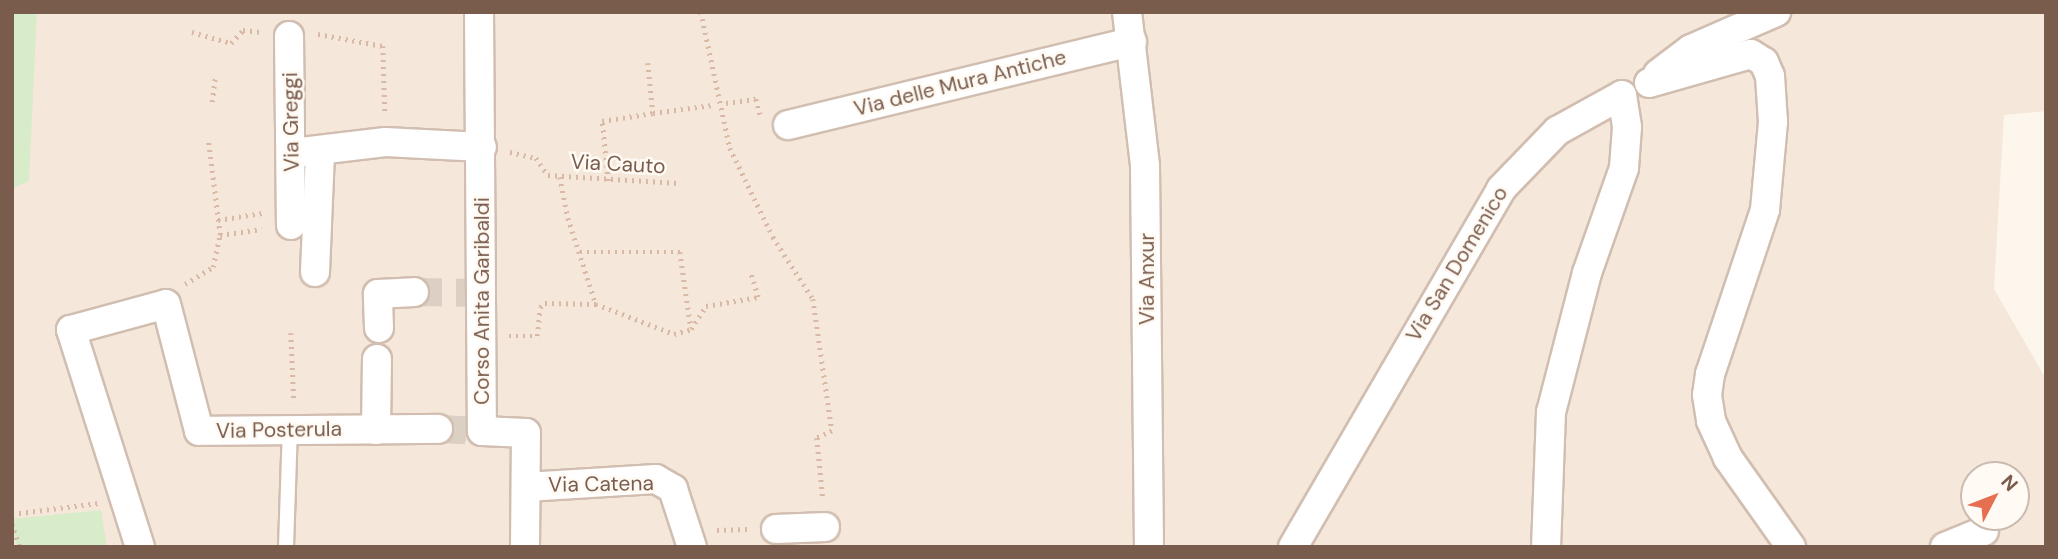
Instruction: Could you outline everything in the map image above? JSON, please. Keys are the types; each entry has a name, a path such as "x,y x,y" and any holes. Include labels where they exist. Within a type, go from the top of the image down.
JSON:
{"street":[{"name":"Corso Anita Garibaldi","path":"479,12 484,336 482,430 526,433 525,547"},
{"name":"Via Anxur","path":"1127,12 1146,177 1149,547"},
{"path":"1649,83 1691,50 1776,12"},
{"name":"Via Greggi","path":"291,217 307,152 296,34"},
{"name":"Via delle Mura Antiche","path":"788,125 1132,42"},
{"path":"1649,83 1751,54 1764,62 1770,76 1773,122 1767,201 1710,374 1707,395 1712,421 1728,458 1791,547"},
{"name":"Via San Domenico","path":"1293,547 1501,190 1542,143 1584,113 1649,83"},
{"path":"1546,547 1551,412 1583,285 1624,168 1627,127 1622,95"},
{"path":"315,272 307,152 385,142 482,147"},
{"path":"379,328 378,294 414,292"},
{"path":"140,547 71,330 166,304"},
{"name":"Via Posterula","path":"166,304 198,431 293,428 438,429"},
{"path":"376,430 377,359"},
{"name":"Via Catena","path":"526,486 656,479 673,489 690,538"},
{"path":"776,529 825,531"},
{"path":"1945,547 1984,531"}],"lane":[{"path":"286,547 293,428"}],"path":[{"path":"701,12 730,148 773,237 813,299 832,431 817,438 822,491"},
{"path":"191,32 231,43 243,30 383,46 385,142"},
{"path":"648,63 653,113"},
{"path":"212,102 215,77"},
{"path":"726,103 757,99 758,109"},
{"path":"608,181 602,121 712,105"},
{"path":"166,304 171,292 213,267 219,235 208,138"},
{"name":"Via Cauto","path":"482,147 536,158 548,175 608,181 679,183"},
{"path":"560,177 596,304"},
{"path":"218,220 291,217"},
{"path":"219,235 291,217"},
{"path":"580,252 680,252 691,329"},
{"path":"484,336 537,336 540,307 545,303 596,304 674,334 691,329 706,306 758,297 750,270"},
{"path":"291,333 293,428"},
{"path":"12,514 78,506"},
{"path":"12,524 20,547"},
{"path":"690,538 776,529"}],"shaded area":[{"path":"12,12 2046,12 2046,111 2004,115 1994,289 2046,379 2046,547 12,547"}],"green space":[{"path":"12,12 37,12 29,181 12,189"},
{"path":"101,510 107,547 16,547 12,519"}],"tunnel":[{"path":"414,292 482,293"},
{"path":"438,429 482,431"}]}
